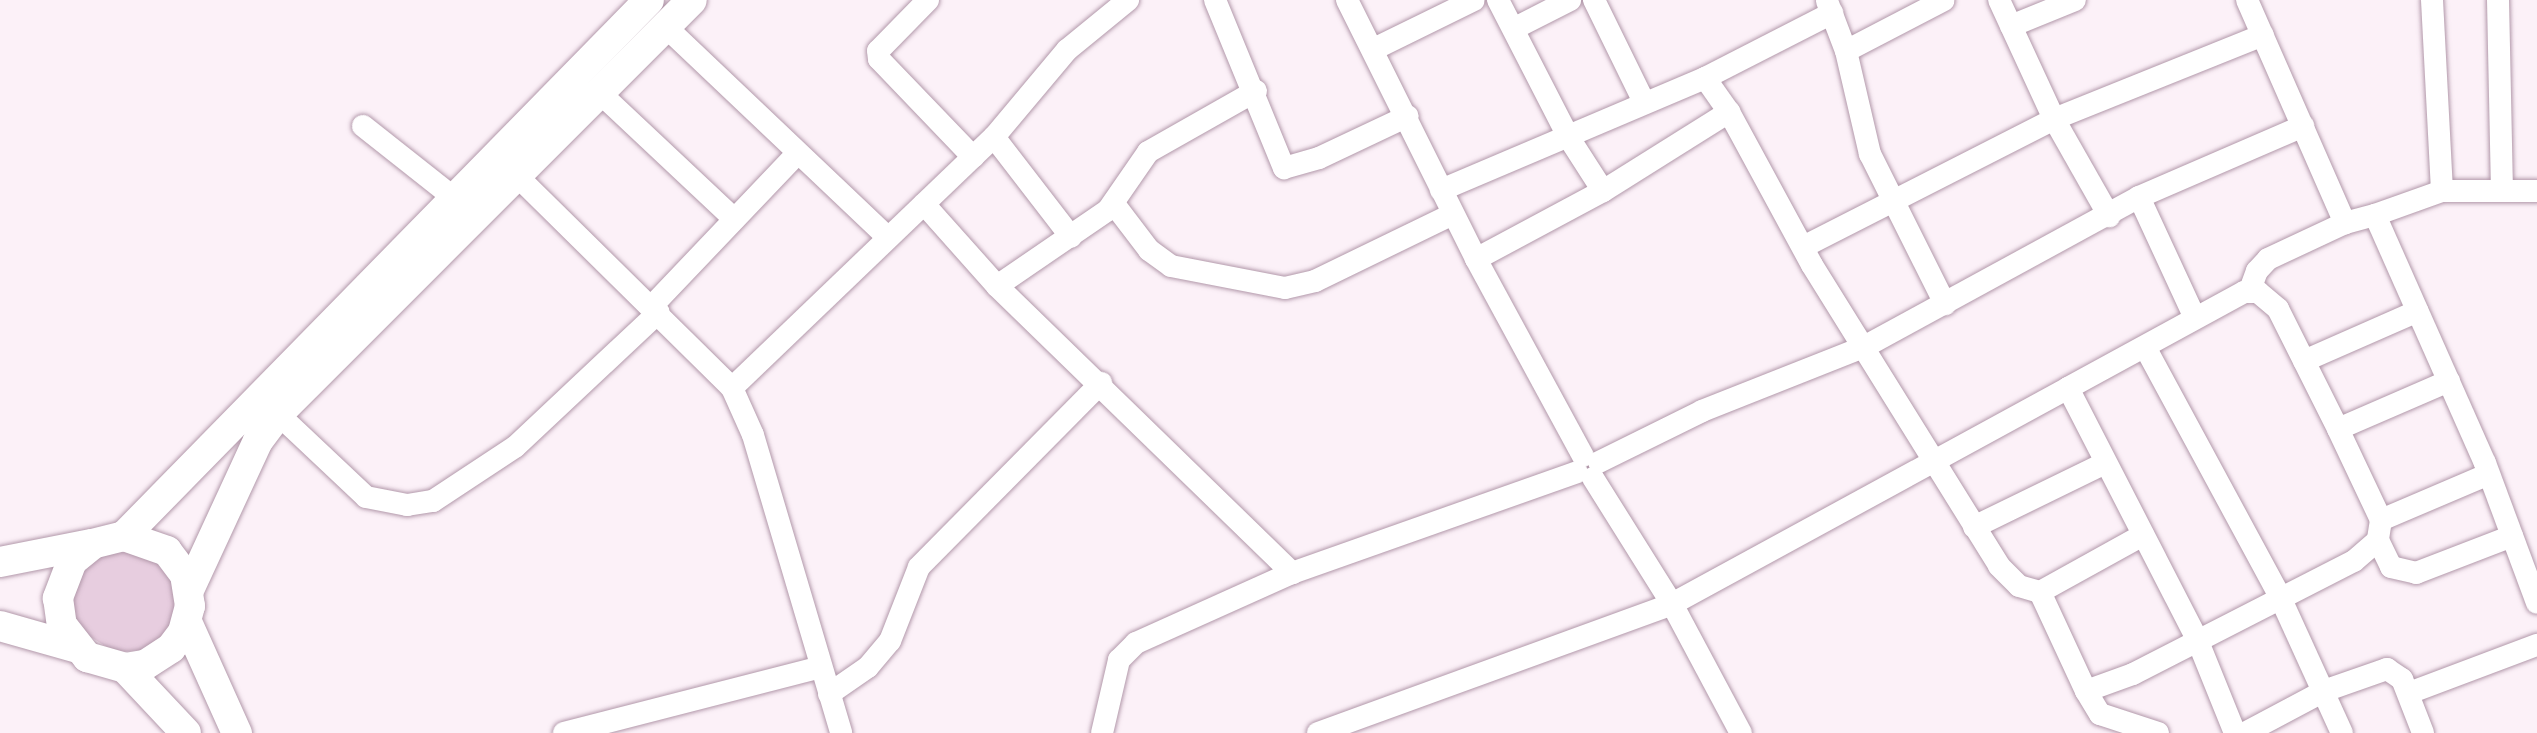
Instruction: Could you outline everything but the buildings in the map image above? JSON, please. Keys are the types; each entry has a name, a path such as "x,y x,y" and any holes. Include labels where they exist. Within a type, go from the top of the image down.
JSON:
{"main road":[{"path":"237,733 187,622 189,590 258,441 278,414 506,165 649,0"},
{"path":"0,562 124,536 453,197 506,165 600,93 692,0"},
{"path":"124,536 167,551 189,590"},
{"path":"77,648 62,625 58,598 72,561 93,544"},
{"path":"0,626 77,648 99,663 125,668 163,655 187,622"},
{"path":"125,668 186,733"}],"street":[{"path":"928,0 878,51 879,59 973,157"},
{"path":"1215,0 1256,91 1278,159 1287,169 1408,116"},
{"path":"1347,0 1408,116 1476,259 1588,467 1672,604 1741,733"},
{"path":"1374,49 1474,0"},
{"path":"1498,0 1569,138 1603,191"},
{"path":"1515,28 1570,0"},
{"path":"1594,0 1644,102"},
{"path":"1846,51 1944,0"},
{"path":"1999,0 2054,119 2109,216"},
{"path":"2011,26 2075,0"},
{"path":"2247,0 2345,223"},
{"path":"2432,0 2442,191"},
{"path":"2498,0 2502,187"},
{"path":"732,388 994,137 1067,50 1113,4"},
{"path":"1441,190 1705,78 1829,7 1846,51 1864,135 1891,198 1945,304"},
{"path":"666,27 888,238"},
{"path":"1803,247 1891,198 2054,119 2263,35"},
{"path":"1705,78 1729,112 1803,247 1930,460 2012,580 2040,592 2086,691 2100,714 2158,733"},
{"path":"997,286 1114,204 1137,162 1148,152 1256,91"},
{"path":"600,93 734,219"},
{"path":"1476,259 1603,191 1729,112"},
{"path":"363,126 453,197"},
{"path":"1102,733 1119,660 1136,643 1292,573 1588,467 1702,411 1864,347 2139,197 2303,126"},
{"path":"994,137 1071,237"},
{"path":"278,414 366,497 407,505 433,501 515,447 656,308 734,219 797,154"},
{"path":"506,165 656,308 732,388 753,435 841,733"},
{"path":"1318,733 1672,604 1930,460 2250,290 2268,259 2345,223 2442,191 2502,187 2537,191"},
{"path":"2139,197 2195,318"},
{"path":"924,204 997,286 1101,383 1292,573"},
{"path":"1114,204 1149,250 1171,266 1285,288 1315,281 1453,214"},
{"path":"2375,215 2489,474 2537,603"},
{"path":"2250,290 2278,309 2338,429 2380,530 2391,567 2416,573 2512,536"},
{"path":"2304,361 2418,311"},
{"path":"2145,347 2280,597 2342,733"},
{"path":"2338,429 2449,381"},
{"path":"829,694 868,667 890,641 919,567 1101,383"},
{"path":"2068,388 2103,464 2197,639 2235,733"},
{"path":"1974,527 2103,464"},
{"path":"2086,691 2133,674 2354,561 2380,530 2489,474"},
{"path":"2040,592 2143,535"},
{"path":"2409,693 2537,645"},
{"path":"564,733 821,667"},
{"path":"2245,733 2324,691 2387,669 2402,679 2423,733"}],"shaded area":[{"path":"127,545 172,572 177,612 164,635 142,650 115,652 81,631 70,606 89,558"}]}
